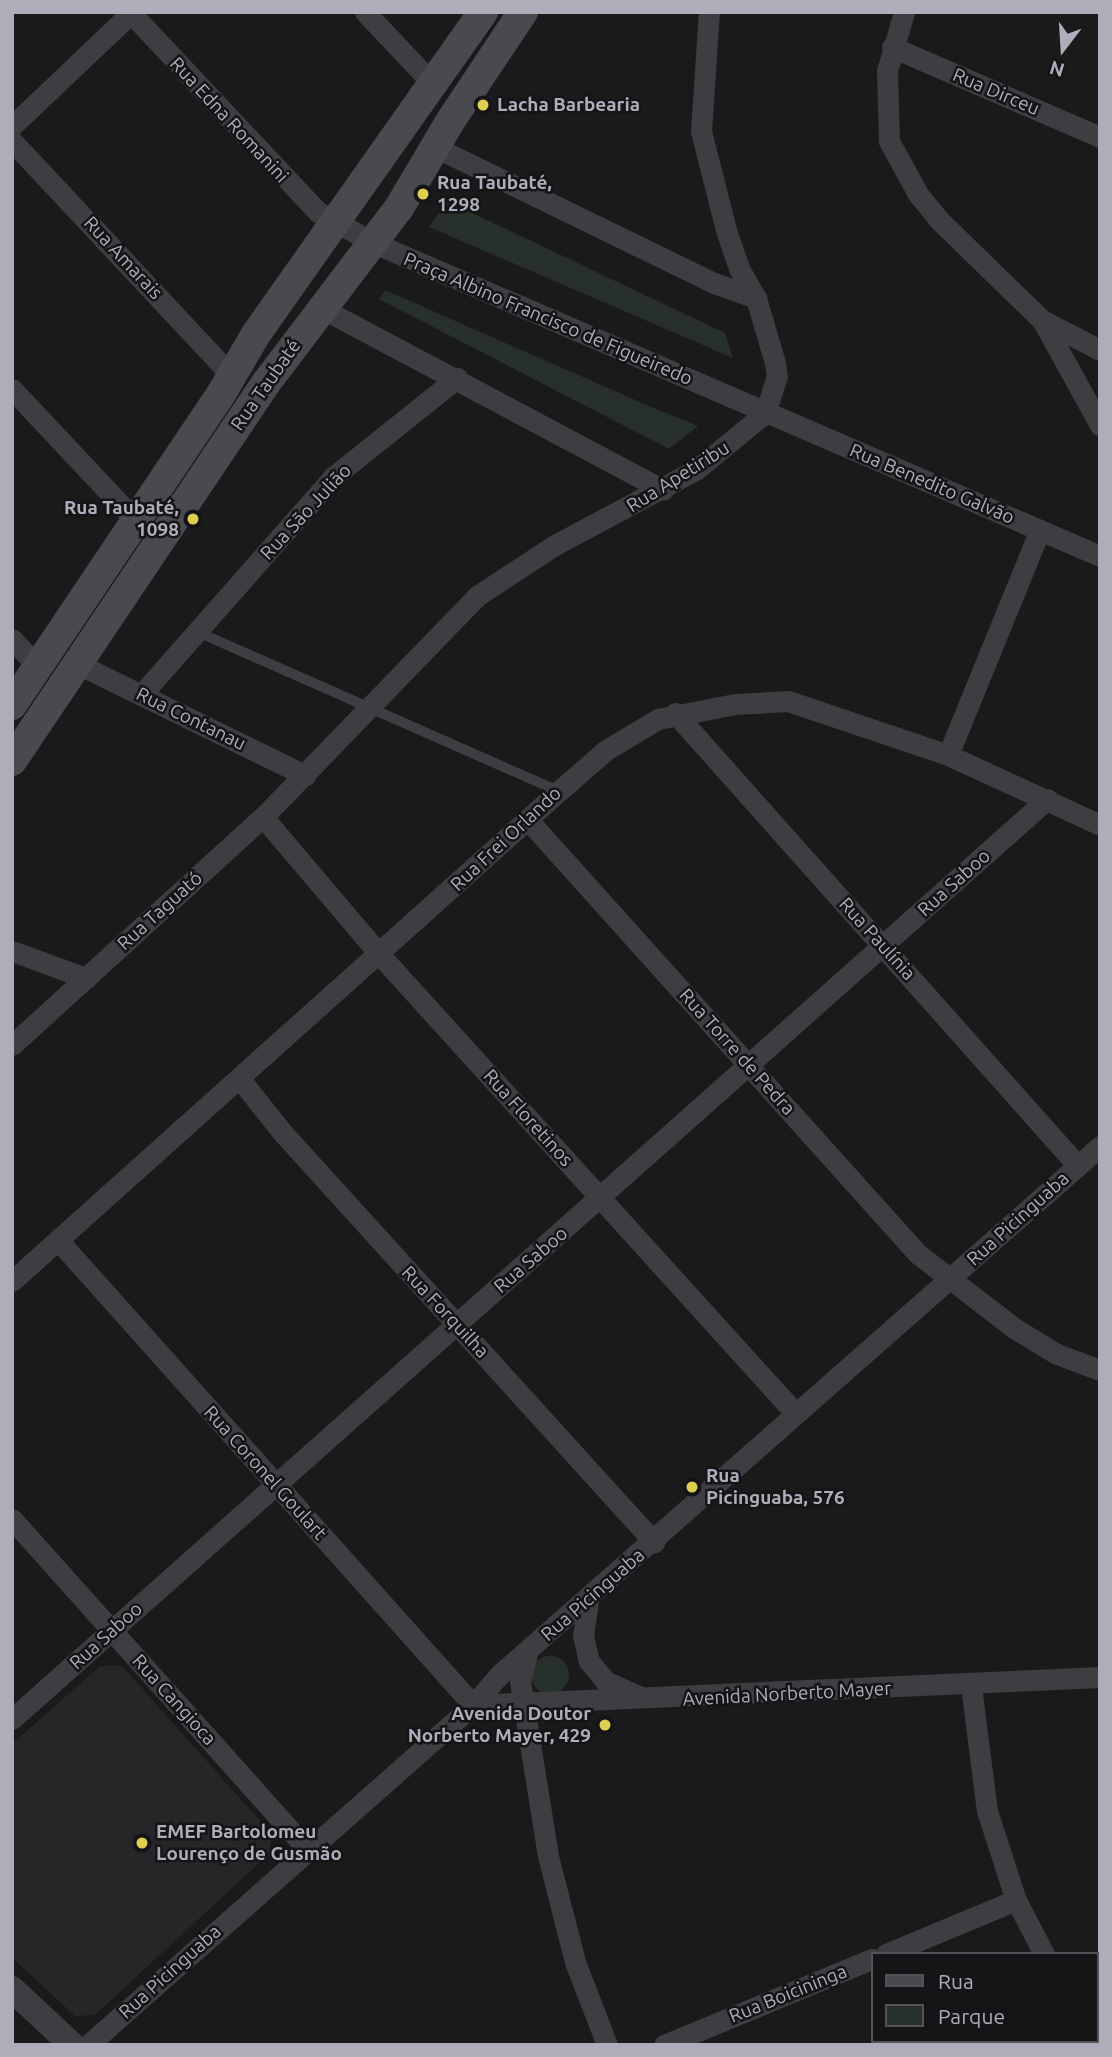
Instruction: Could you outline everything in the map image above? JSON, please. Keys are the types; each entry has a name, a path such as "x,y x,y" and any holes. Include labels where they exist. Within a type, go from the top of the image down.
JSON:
{"main road":[{"name":"Rua Taubaté","path":"12,705 137,522 334,220 483,12"},
{"name":"Rua Taubaté","path":"12,761 266,383 374,243 523,12"}],"street":[{"path":"365,12 432,83"},
{"name":"Rua Apetiribu","path":"304,775 367,706 477,596 553,546 663,490 722,452 765,413 777,377 756,299 739,268 726,230 701,131 709,12"},
{"path":"904,12 892,47 886,121 900,162 918,194 962,246 1042,320 1100,350"},
{"path":"12,127 131,13"},
{"name":"Rua Edna Romanini","path":"131,13 290,186 334,220"},
{"name":"Rua Dirceu","path":"892,47 1100,137"},
{"name":"Rua Amarais","path":"12,141 232,376"},
{"path":"435,147 714,283 756,299"},
{"name":"Praça Albino Francisco de Figueiredo","path":"334,220 374,243 765,413"},
{"path":"323,309 663,490"},
{"path":"1042,320 1100,425"},
{"name":"Rua São Julião","path":"141,695 200,633 333,477 457,378"},
{"path":"12,389 137,522"},
{"name":"Rua Benedito Galvão","path":"765,413 1100,556"},
{"path":"948,755 1040,530"},
{"path":"12,639 38,667"},
{"name":"Rua Contanau","path":"78,664 304,775"},
{"name":"Rua Frei Orlando","path":"12,1281 380,955 559,791 638,728 675,713 788,701 948,755 1100,825"},
{"name":"Rua Paulínia","path":"675,713 1078,1166"},
{"name":"Rua Taguató","path":"12,1045 263,817 304,775"},
{"name":"Rua Saboo","path":"12,1719 601,1199 1047,799"},
{"name":"Rua Floretinos","path":"263,817 380,955 796,1414"},
{"name":"Rua Torre de Pedra","path":"528,820 918,1254 950,1280 1057,1354 1100,1370"},
{"path":"12,951 86,978"},
{"name":"Rua Forquilha","path":"240,1079 457,1325 654,1542"},
{"name":"Rua Picinguaba","path":"88,2045 473,1705 528,1650 588,1601 1100,1146"},
{"name":"Rua Coronel Goulart","path":"58,1240 473,1705"},
{"name":"Rua Cangioca","path":"12,1519 307,1849"},
{"path":"588,1601 583,1636 595,1672 617,1688 652,1700"},
{"path":"528,1650 520,1681 559,1906 607,2045"},
{"name":"Avenida Norberto Mayer","path":"473,1705 971,1686 1100,1677"},
{"path":"971,1686 987,1811 1016,1900 1043,1952"},
{"path":"891,1952 1016,1900"},
{"name":"Rua Boicininga","path":"664,2045 870,1960"},
{"path":"12,1989 72,2045"}],"lane":[{"path":"200,633 559,791"}],"shaded area":[{"name":"EMEF Bartolomeu Lourenço de Gusmão","path":"100,1666 122,1666 271,1833 270,1853 95,2015 75,2016 12,1958 12,1744"}],"green space":[{"path":"447,201 725,333 733,358 429,227"},
{"path":"385,290 698,426 669,449 379,299"},
{"path":"550,1656 564,1661 569,1675 564,1689 550,1694 536,1689 531,1675 536,1661"}],"place":[{"name":"Lacha Barbearia","path":"483,105"},
{"name":"Rua Taubaté, 1298","path":"423,194"},
{"name":"Rua Taubaté, 1098","path":"193,519"},
{"name":"Rua Picinguaba, 576","path":"692,1487"},
{"name":"Avenida Doutor Norberto Mayer, 429","path":"605,1725"},
{"name":"EMEF Bartolomeu Lourenço de Gusmão","path":"142,1843"}]}
